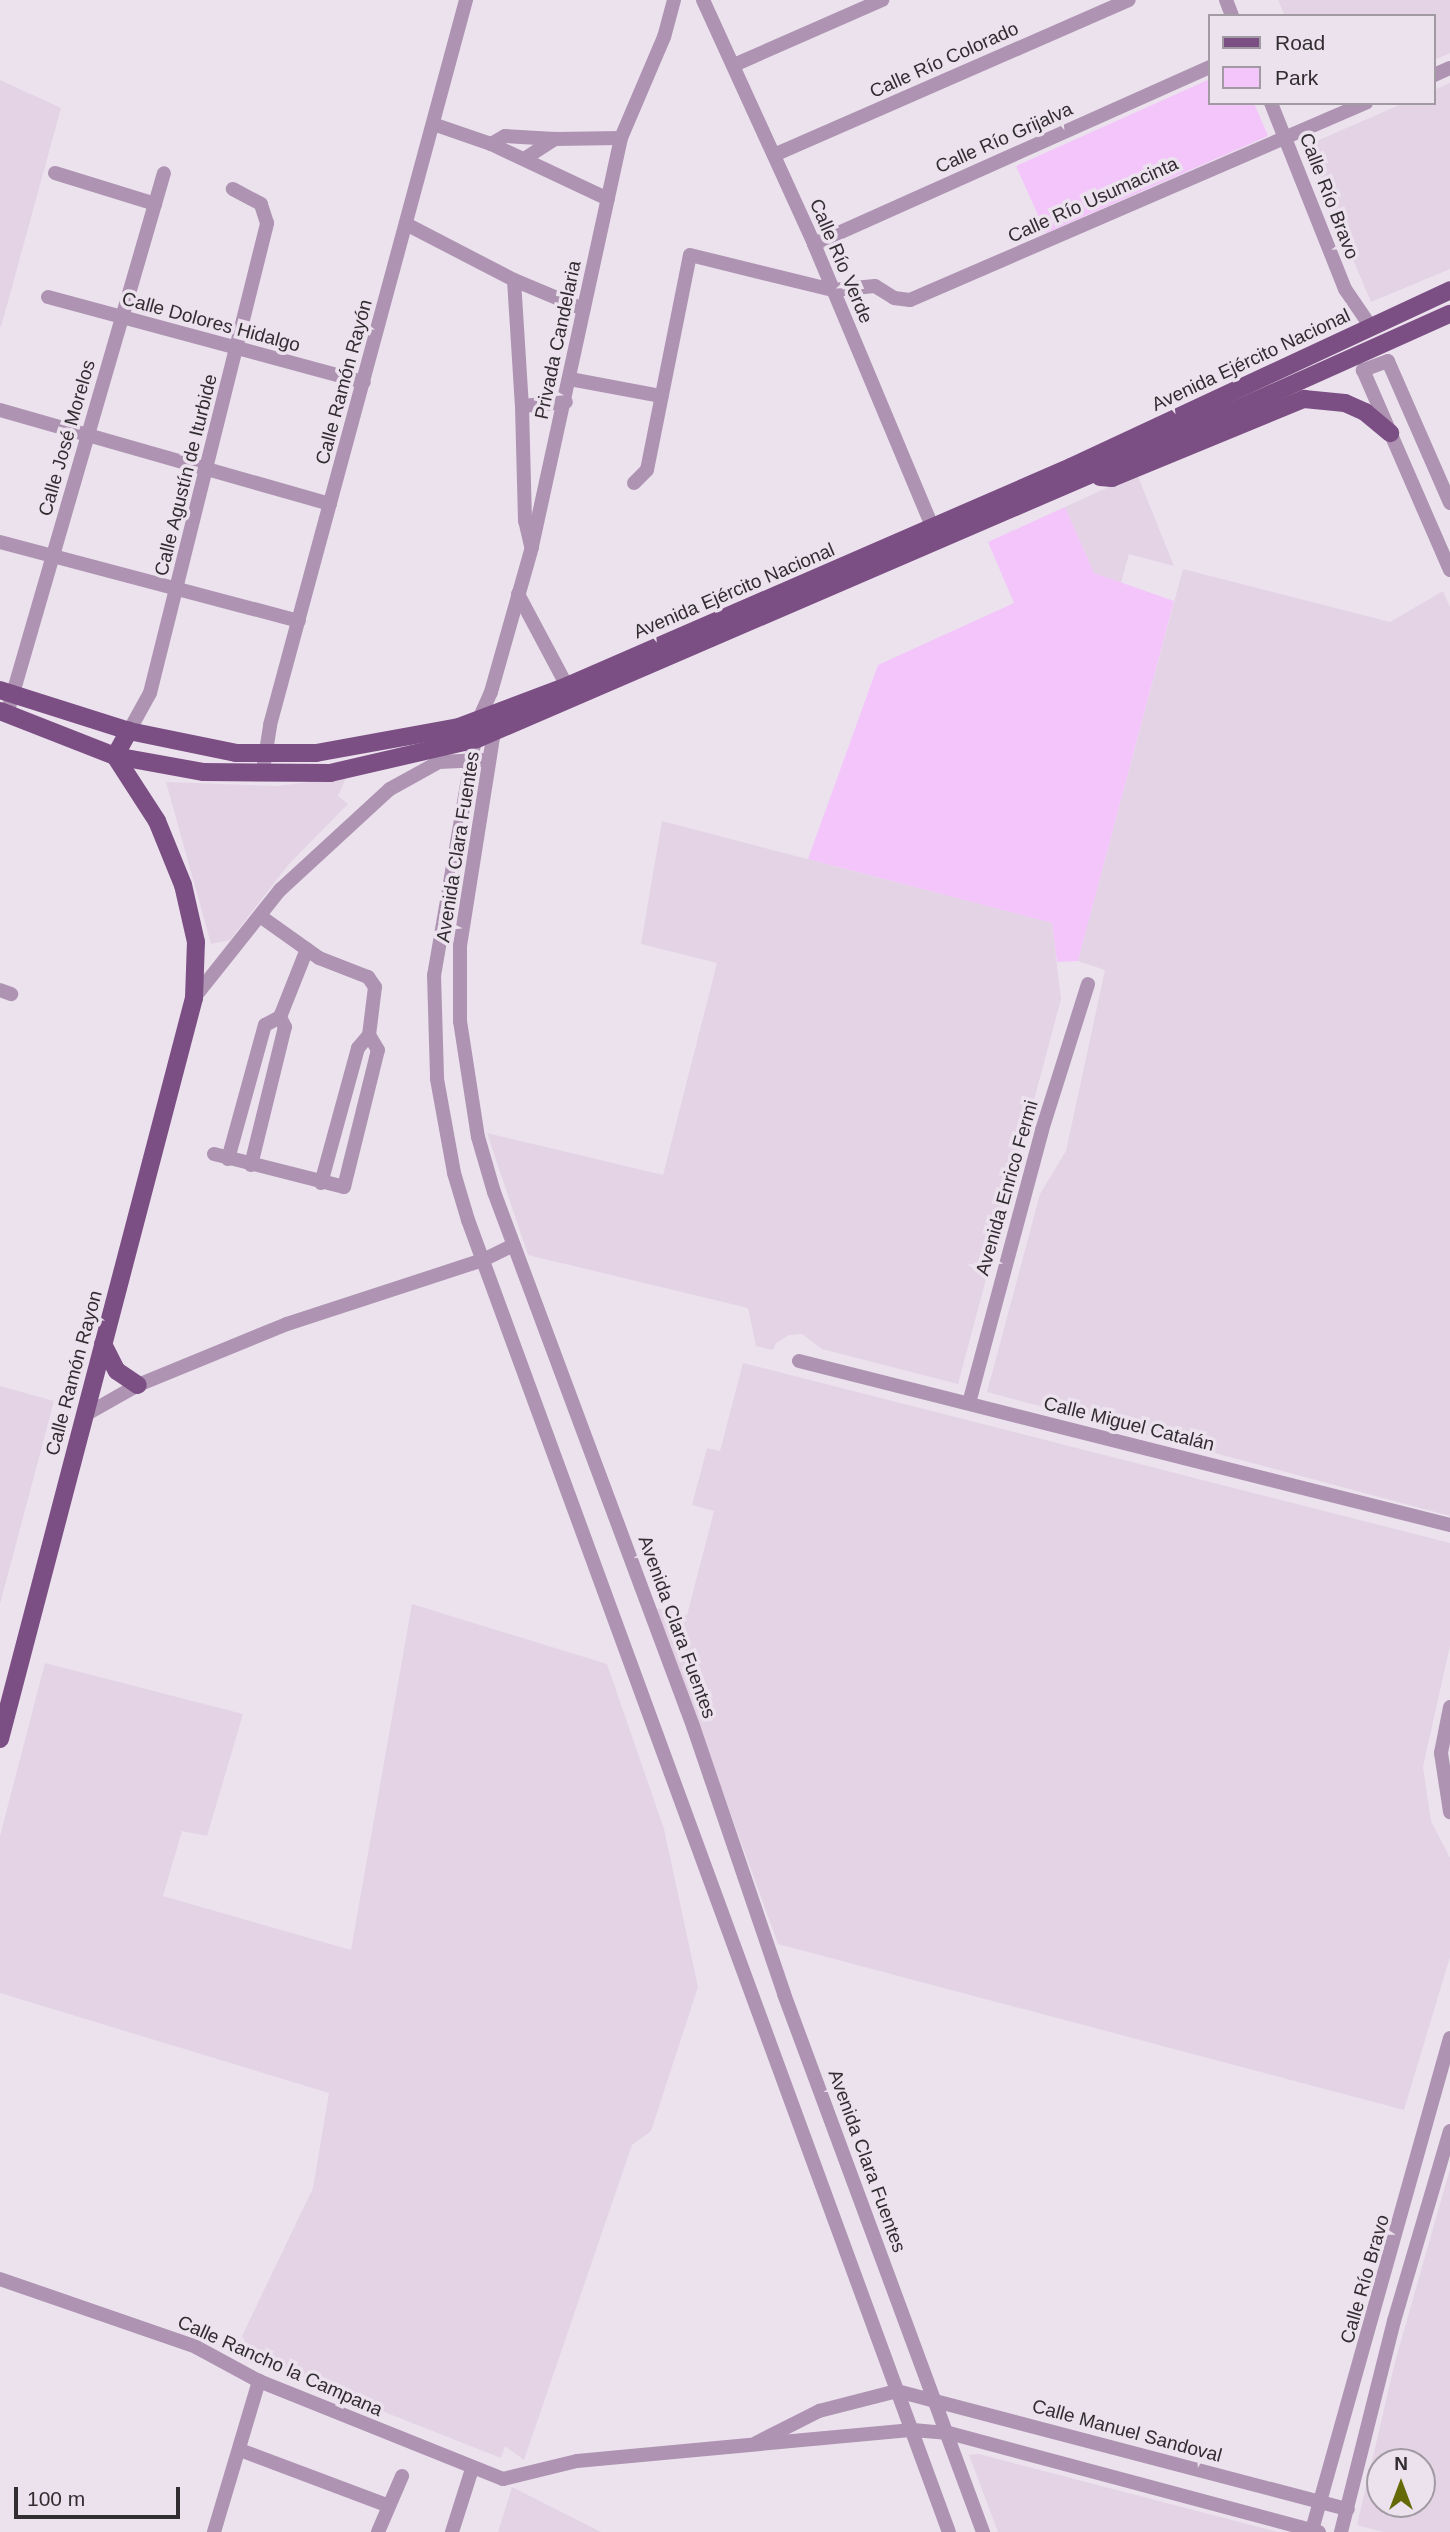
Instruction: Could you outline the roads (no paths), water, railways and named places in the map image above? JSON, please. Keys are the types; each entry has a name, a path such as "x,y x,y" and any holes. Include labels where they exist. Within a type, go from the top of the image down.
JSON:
{"main road":[{"name":"Avenida Ejército Nacional","path":"3,712 115,756 204,772 262,775 360,769 486,727 935,534 1450,290"},
{"name":"Avenida Ejército Nacional","path":"7,692 129,732 198,748 265,753 383,744 486,727 567,686 935,534 1094,473 1450,314"},
{"path":"1246,406 1291,375 1367,338 1371,327"},
{"path":"1094,473 1105,480 1112,478 1304,399 1345,403 1365,412 1390,433"},
{"path":"115,756 129,732"},
{"name":"Calle Ramón Rayon","path":"0,1740 194,998 196,942 183,885 157,821 115,756"},
{"path":"103,1344 117,1371 138,1385"}],"street":[{"name":"Calle Ramón Rayón","path":"262,775 265,753 299,621 467,0"},
{"name":"Privada Candelaria","path":"486,727 491,692 519,594 566,402 583,309 621,138 664,37 674,0"},
{"name":"Calle Río Verde","path":"703,0 814,244 935,534"},
{"path":"734,65 882,0"},
{"name":"Calle Río Colorado","path":"774,155 1129,0"},
{"name":"Calle Río Grijalva","path":"814,244 1208,68"},
{"name":"Calle Río Bravo","path":"1272,105 1352,302 1371,327"},
{"name":"Calle Río Usumacinta","path":"833,290 875,286 902,301 919,297 1361,105"},
{"path":"433,124 491,144 608,199"},
{"path":"491,144 516,135 555,139 621,138"},
{"path":"524,159 555,139"},
{"path":"55,173 155,204"},
{"name":"Calle José Morelos","path":"3,712 7,692 53,558 164,173"},
{"name":"Calle Agustín de Iturbide","path":"129,732 150,693 267,223 261,204 233,189"},
{"path":"406,224 514,280 583,309"},
{"path":"634,483 647,470 690,255 833,290"},
{"path":"514,280 522,406 525,521 531,547"},
{"name":"Calle Dolores Hidalgo","path":"48,298 236,351 364,382"},
{"name":"Calle Río Bravo","path":"1350,336 1352,302"},
{"path":"1450,503 1386,360 1363,372 1445,545 1450,570"},
{"path":"570,379 661,396"},
{"path":"522,406 566,402"},
{"path":"0,410 330,505"},
{"path":"0,542 177,591 299,621"},
{"path":"519,594 567,686"},
{"name":"Avenida Clara Fuentes","path":"486,727 472,759 434,975 434,1029 442,1115 454,1173 483,1260 949,2532"},
{"name":"Avenida Clara Fuentes","path":"486,727 491,761 464,910 460,1021 478,1137 514,1245 983,2532"},
{"path":"194,998 260,916 326,844 390,789 439,762 472,759 491,761"},
{"path":"260,916 307,949 372,980 369,1035 378,1050 345,1185 340,1189 221,1156 265,1025 279,1017 307,949"},
{"name":"Avenida Enrico Fermi","path":"969,1403 1042,1130 1088,985"},
{"path":"251,1165 285,1027 279,1017"},
{"path":"321,1183 359,1045 369,1035"},
{"path":"85,1415 138,1385 287,1324 483,1260 514,1245"},
{"name":"Calle Miguel Catalán","path":"799,1361 1450,1525"},
{"path":"1450,1707 1441,1753 1450,1812"},
{"name":"Calle Río Bravo","path":"1315,2531 1320,2503 1397,2237 1450,2038"},
{"name":"Calle Río Bravo","path":"1340,2532 1417,2243 1450,2131"},
{"path":"1397,2237 1417,2243"},
{"name":"Calle Rancho la Campana","path":"0,2279 196,2347 259,2381 472,2469 503,2479 577,2461 753,2444"},
{"path":"214,2532 259,2381"},
{"path":"753,2444 819,2411 897,2391"},
{"name":"Calle Manuel Sandoval","path":"897,2391 934,2397 1348,2509"},
{"path":"753,2444 913,2430 949,2433 1315,2531"},
{"path":"240,2450 386,2505"},
{"path":"452,2532 472,2469"},
{"path":"377,2532 386,2505 402,2476"}]}
